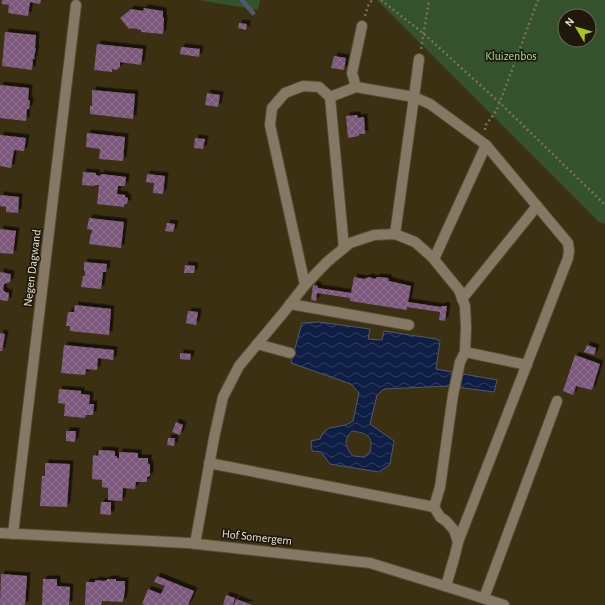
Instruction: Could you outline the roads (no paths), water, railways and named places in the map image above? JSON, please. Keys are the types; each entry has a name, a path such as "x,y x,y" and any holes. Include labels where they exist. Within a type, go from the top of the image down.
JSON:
{"street":[{"name":"Negen Dagwand","path":"13,534 76,5"},
{"path":"356,87 352,73 362,26"},
{"path":"395,234 419,59"},
{"path":"305,285 270,125 272,108 285,93 303,86 319,87 330,97 344,248"},
{"path":"330,97 356,87 414,97 430,104 486,145 568,243 568,258 458,542 446,586"},
{"path":"434,259 486,145"},
{"path":"462,299 537,206"},
{"path":"195,544 209,463 223,397 239,366 305,285 327,262 350,243 374,235 395,234 415,242 434,259 459,290 465,306 465,352 460,362 453,396 440,487 434,507 440,517 454,530 458,542"},
{"path":"290,304 409,325"},
{"path":"256,344 290,353"},
{"path":"465,352 527,365"},
{"path":"484,598 557,402"},
{"path":"209,463 434,507"},
{"name":"Hof Somergem","path":"0,533 195,544 370,563 504,605"}],"water":[{"path":"319,322 370,329 368,339 382,340 384,331 436,339 440,341 436,369 497,380 494,392 449,386 384,389 377,395 370,424 394,441 390,464 379,472 330,464 321,452 312,451 311,441 320,439 323,433 329,428 346,425 353,421 359,393 351,384 291,363 302,323","holes":["352,431 368,436 371,442 370,452 364,457 353,456 348,450 346,444 349,434"]}],"waterway":[{"path":"242,0 253,13"}],"park label":[{"name":"Kluizenbos","path":"511,56"}]}
